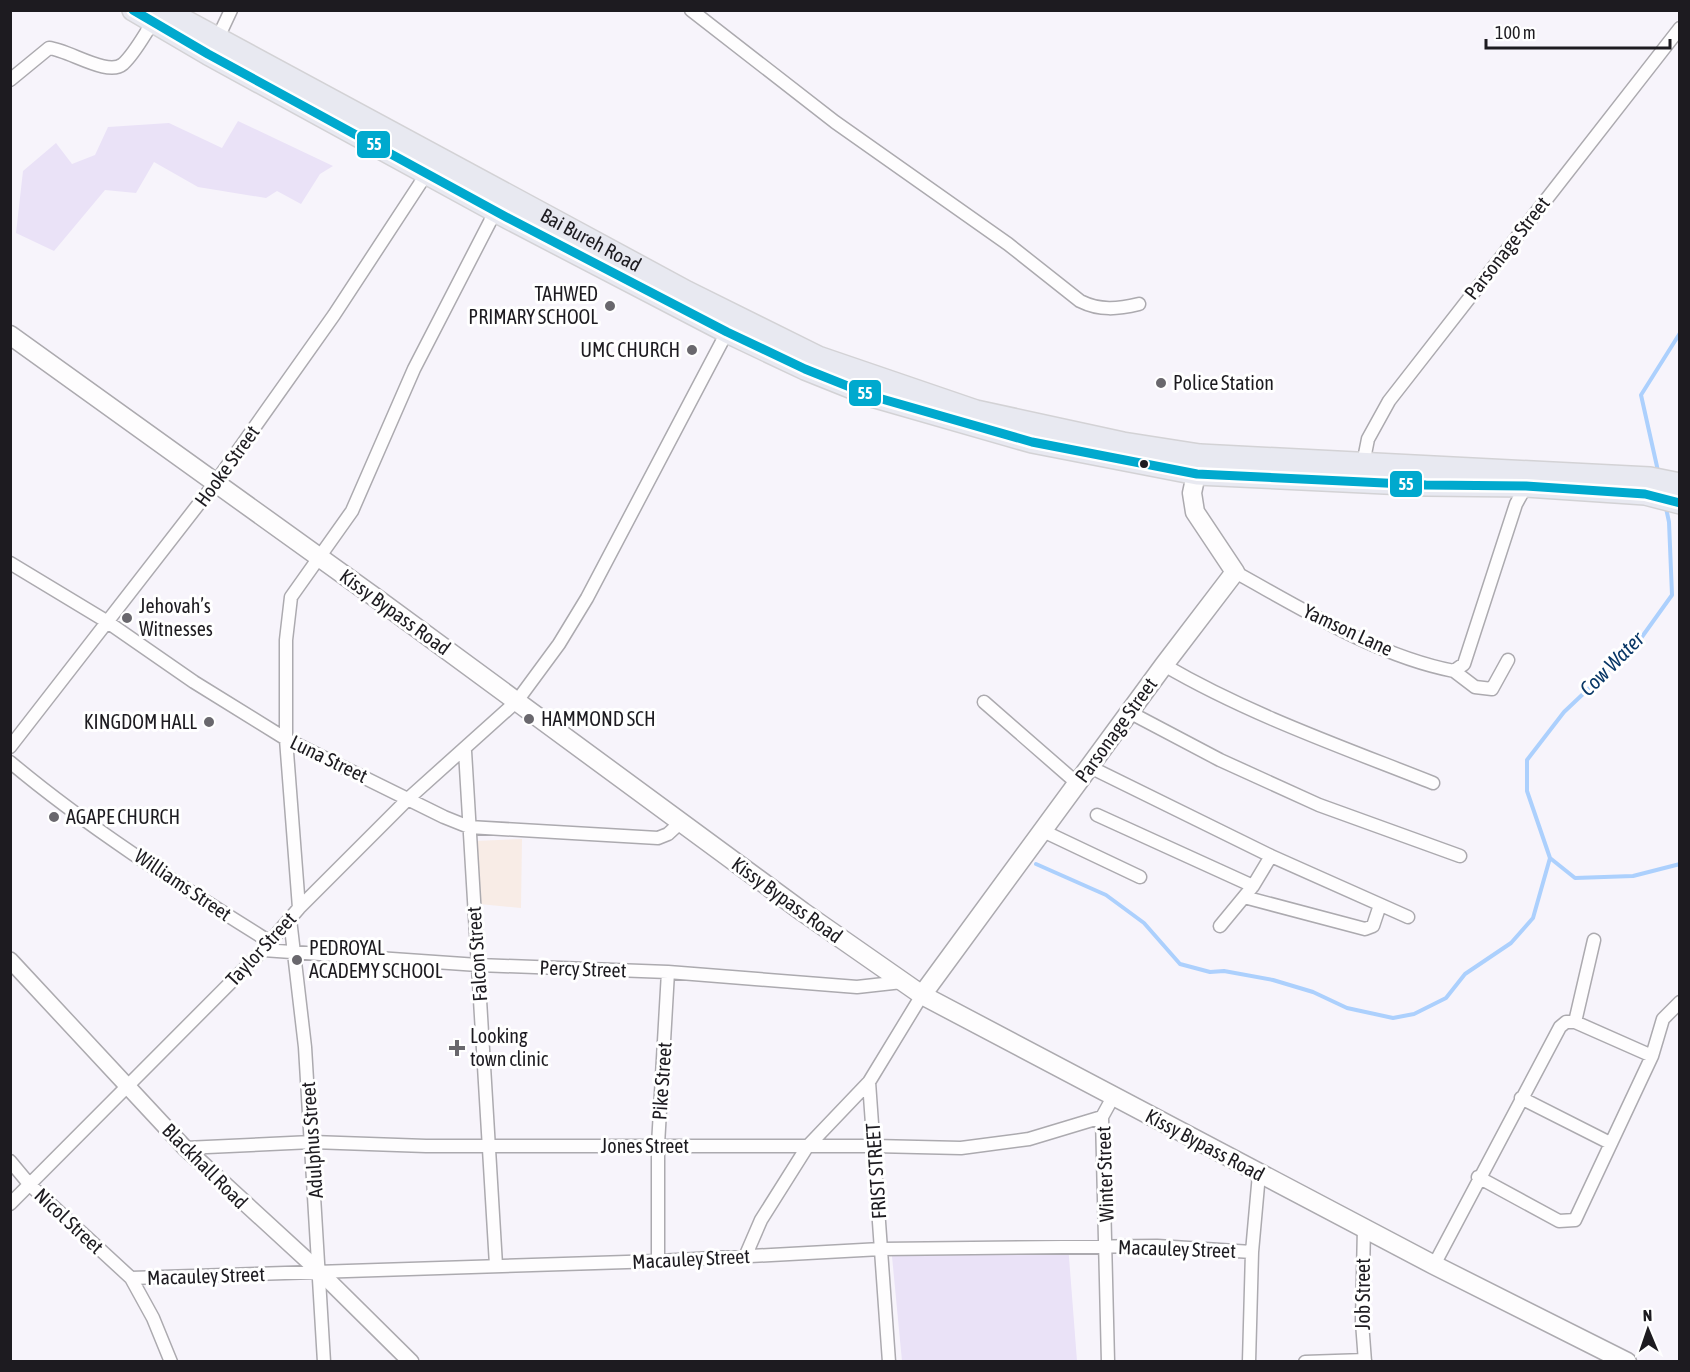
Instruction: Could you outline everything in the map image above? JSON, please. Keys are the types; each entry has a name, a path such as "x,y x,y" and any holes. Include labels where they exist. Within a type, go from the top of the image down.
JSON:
{"highway":[{"name":"Bai Bureh Road","path":"133,10 159,16 212,47 566,224 687,292 818,357 976,411 1123,443 1198,464 1647,486 1680,484"},
{"path":"212,47 427,173 727,332 805,369 865,393 962,424 1044,444 1198,464"},
{"path":"1361,473 1526,486 1647,486"},
{"name":"Bai Bureh Road","path":"1647,486 1679,503"}],"main road":[{"name":"Kissy Bypass Road","path":"10,335 922,995 1259,1174 1627,1362"},
{"path":"1198,464 1192,494 1195,512 1235,572"},
{"name":"Parsonage Street","path":"922,995 1129,712 1235,572"}],"street":[{"path":"212,47 231,10"},
{"path":"691,10 835,122 1008,244 1080,300 1091,307 1106,309 1139,304"},
{"path":"10,80 49,48 61,50 105,68 115,69 123,64 159,16"},
{"name":"Parsonage Street","path":"1361,473 1368,439 1389,400 1680,27"},
{"name":"Hooke Street","path":"10,747 215,483 334,315 427,173"},
{"path":"299,908 286,739 286,614 291,597 302,578 320,558 352,511 414,369 496,210"},
{"name":"Taylor Street","path":"10,1203 267,946 299,908 409,798 465,751 517,701 559,644 587,598 727,332"},
{"path":"1459,668 1516,504 1526,486"},
{"name":"Luna Street","path":"10,563 106,621 194,682 286,739 469,827 658,838 668,834 681,822"},
{"name":"Yamson Lane","path":"1235,572 1349,633 1397,653 1459,668 1474,687 1492,689 1508,660"},
{"path":"1164,665 1264,715 1433,783"},
{"path":"984,702 1078,784"},
{"path":"1129,712 1220,760 1319,805 1460,856"},
{"name":"Falcon Street","path":"465,751 496,1265"},
{"name":"Williams Street","path":"10,762 39,786 267,946"},
{"path":"1090,767 1271,856 1408,917"},
{"path":"1097,815 1253,886"},
{"path":"1043,831 1140,877"},
{"path":"1220,926 1245,897 1271,856"},
{"path":"1245,897 1365,929 1373,926 1380,905"},
{"name":"Adulphus Street","path":"290,919 305,1047 324,1362"},
{"path":"1575,1022 1594,940"},
{"name":"Percy Street","path":"267,946 294,953 478,965 668,972 857,987 902,982"},
{"name":"Blackhall Road","path":"10,960 184,1148 320,1272 411,1362"},
{"name":"Pike Street","path":"658,1261 658,1145 668,972"},
{"path":"745,1257 761,1220 807,1147 869,1082 922,995"},
{"path":"1478,1177 1559,1221 1569,1222 1580,1211 1652,1056 1663,1019 1680,1002"},
{"path":"1434,1265 1478,1177 1560,1027 1566,1022 1575,1022 1652,1056"},
{"name":"FRIST STREET","path":"869,1082 889,1362"},
{"name":"Winter Street","path":"1108,1362 1107,1247 1102,1117 1113,1097"},
{"path":"1521,1098 1610,1143"},
{"name":"Jones Street","path":"184,1148 312,1142 489,1147 658,1145 984,1147 1029,1139 1102,1117"},
{"name":"Nicol Street","path":"10,1161 30,1185 131,1278 153,1318 171,1362"},
{"path":"1249,1362 1252,1252 1259,1174"},
{"name":"Job Street","path":"1364,1227 1362,1322 1365,1361"},
{"name":"Macauley Street","path":"131,1278 658,1261 881,1248 1107,1247 1197,1248 1252,1252"},
{"path":"1305,1362 1365,1361"}],"shaded area":[{"path":"238,121 333,166 320,174 301,204 277,191 266,198 198,187 154,162 136,193 105,190 54,251 16,233 23,171 56,143 72,164 95,155 108,127 169,123 222,148"},
{"path":"522,839 521,908 479,904 475,841"},
{"path":"1068,1244 1077,1361 902,1361 891,1246"}],"waterway":[{"name":"Cow Water","path":"1658,471 1641,395 1680,333"},
{"name":"Cow Water","path":"1666,508 1669,522 1672,595 1639,641 1564,712 1527,760 1527,791 1550,858 1575,878 1633,876 1680,864"},
{"path":"1036,864 1106,895 1144,923 1180,964 1210,972 1224,971 1273,980 1313,992 1347,1008 1393,1018 1414,1014 1446,998 1465,974 1511,943 1533,918 1550,858"}],"transit line":[{"name":"55","path":"133,10 208,54 508,218 727,332 805,369 875,397 1032,442 1197,474 1426,485 1526,486 1645,494 1680,503"}],"place":[{"name":"TAHWED PRIMARY SCHOOL","path":"610,306"},
{"name":"UMC CHURCH","path":"692,350"},
{"name":"Police Station","path":"1161,383"},
{"name":"Jehovah’s Witnesses","path":"127,618"},
{"name":"HAMMOND SCH","path":"529,719"},
{"name":"KINGDOM HALL","path":"209,722"},
{"name":"AGAPE CHURCH","path":"54,817"},
{"name":"PEDROYAL ACADEMY SCHOOL","path":"297,960"},
{"name":"Looking town clinic","path":"457,1048"}]}
